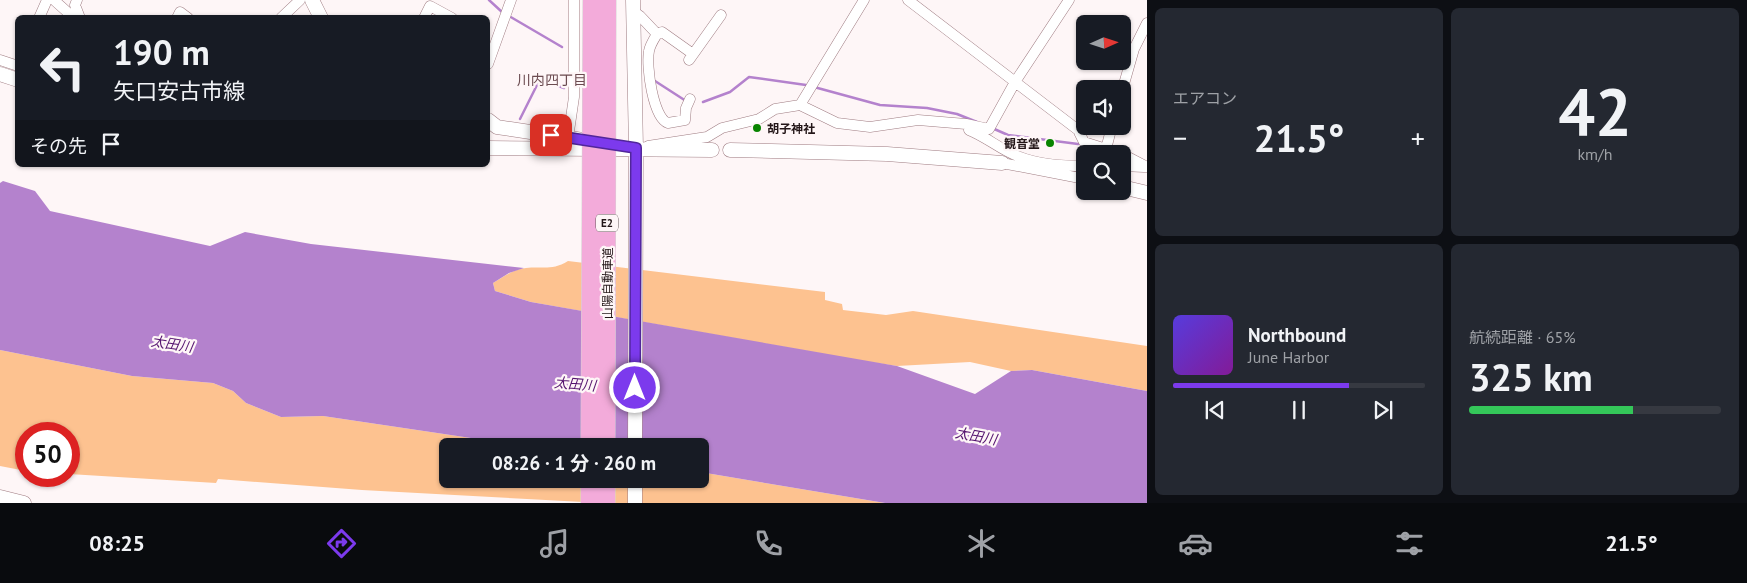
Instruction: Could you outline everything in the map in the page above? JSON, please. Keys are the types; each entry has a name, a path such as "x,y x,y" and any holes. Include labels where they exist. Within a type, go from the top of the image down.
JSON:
{"highway":[{"name":"山陽自動車道","path":"590,438 592,0"},
{"name":"山陽自動車道","path":"606,438 607,0"},
{"path":"590,488 590,503"},
{"path":"606,488 606,503"}],"street":[{"path":"51,0 76,3"},
{"path":"42,15 51,0"},
{"path":"51,0 70,15"},
{"path":"284,15 300,0"},
{"path":"312,0 320,15"},
{"path":"491,43 511,0"},
{"path":"568,138 574,97 574,0"},
{"path":"800,105 864,0"},
{"path":"908,0 1078,130 1084,142 1093,145"},
{"path":"490,122 497,127 568,138 636,152 663,142 707,137 722,128 759,119 775,109 800,105 837,123 870,127 918,120 949,122 989,129 1015,82 1069,0"},
{"path":"426,15 430,6 446,15"},
{"path":"633,6 657,34"},
{"path":"633,6 636,152 635,438"},
{"path":"690,99 686,108 685,120 668,123 659,115 648,66 649,49 657,34 662,32 691,57 710,37 721,19"},
{"path":"1125,80 1134,50 1147,23"},
{"path":"0,60 15,65"},
{"path":"0,74 15,79"},
{"path":"949,122 982,135 1020,158 1057,165 1076,166"},
{"path":"490,148 636,152 730,150 887,154 964,158 1002,163 1076,177"},
{"path":"1131,159 1147,167"},
{"path":"1131,166 1147,167"},
{"path":"1131,189 1147,193"},
{"path":"635,488 635,503"},
{"path":"0,497 24,503"}],"shaded area":[{"path":"568,261 825,292 825,300 842,304 843,310 886,315 913,311 1147,346 1147,391 1032,370 1011,371 970,362 897,366 857,360 531,302 495,291 493,283 513,272 526,268 557,266"},
{"path":"0,350 132,376 213,383 233,391 246,403 281,417 323,416 471,438 439,438 439,488 709,488 709,474 885,503 602,503 362,490 218,479 216,483 80,475 80,422 15,422 15,469 0,466"}],"water":[{"name":"太田川","path":"3,181 35,191 50,211 210,246 245,232 311,244 524,268 509,273 493,283 495,291 531,302 897,366 975,394 1011,371 1032,370 1147,391 1147,503 885,503 709,474 709,438 471,438 323,416 281,417 246,403 233,391 213,383 132,376 0,350 0,183"}],"waterway":[{"path":"489,0 502,12"},
{"path":"509,16 562,47"},
{"path":"703,102 730,92 749,77 806,85"},
{"path":"520,119 540,79 564,88"},
{"path":"655,81 686,101"},
{"path":"814,87 880,105 927,108 957,114 977,122"},
{"path":"992,128 1008,135 1078,144"}],"place":[{"name":"胡子神社","path":"757,128"},
{"name":"観音堂","path":"1050,143"}],"district":[{"name":"川内四丁目","path":"552,80"}],"route":[{"path":"551,135 636,148 635,388"}]}
